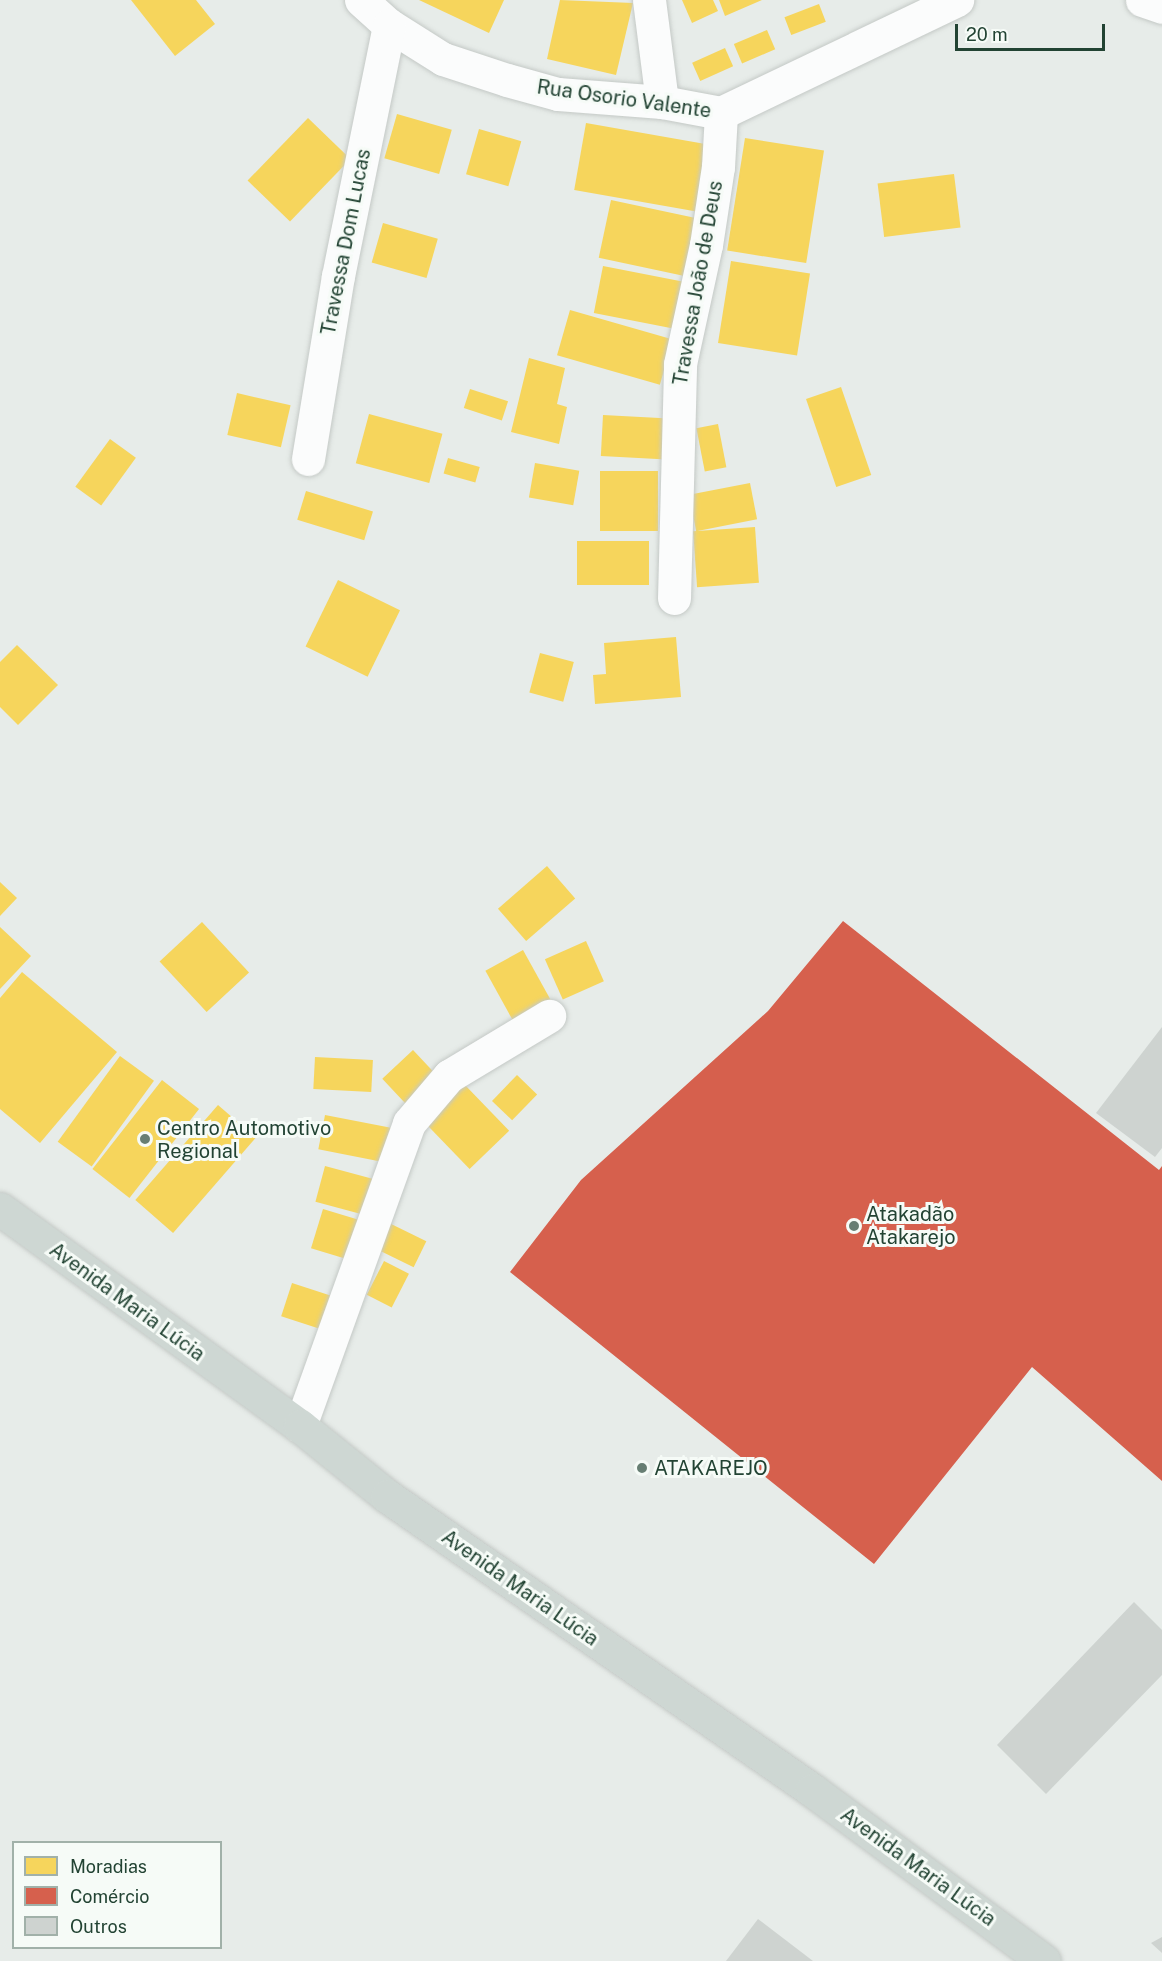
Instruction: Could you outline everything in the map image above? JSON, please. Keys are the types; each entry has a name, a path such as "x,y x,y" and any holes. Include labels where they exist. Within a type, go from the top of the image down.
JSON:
{"main road":[{"name":"Avenida Maria Lúcia","path":"0,1209 300,1426 387,1496 802,1783 1044,1961"}],"street":[{"name":"Rua Osorio Valente","path":"361,0 389,26 443,59 507,80 558,94 662,102 721,113 957,0"},
{"path":"649,0 662,102"},
{"path":"1142,0 1162,7"},
{"name":"Travessa Dom Lucas","path":"308,459 338,276 389,26"},
{"name":"Travessa João de Deus","path":"674,598 680,364 706,245 718,166 721,113"},
{"path":"300,1426 409,1123 449,1076 549,1016"}],"building: Moradias":[{"path":"131,0 196,0 215,24 175,56"},
{"path":"419,0 504,0 489,33"},
{"path":"560,0 633,3 616,75 547,59"},
{"path":"682,0 713,0 718,11 692,23"},
{"path":"719,0 762,0 725,16"},
{"path":"819,4 826,22 791,35 784,17"},
{"path":"767,30 775,49 742,63 734,44"},
{"path":"725,48 733,66 700,81 692,63"},
{"path":"397,114 452,130 439,174 384,158"},
{"path":"308,118 350,159 290,222 248,181"},
{"path":"586,123 708,145 696,211 574,190"},
{"path":"479,129 521,141 508,186 466,174"},
{"path":"745,138 824,151 806,263 727,251"},
{"path":"954,174 961,228 884,237 878,183"},
{"path":"611,200 699,219 687,276 599,258"},
{"path":"383,223 438,239 426,278 372,262"},
{"path":"731,261 810,274 797,355 718,343"},
{"path":"603,266 687,282 678,330 594,313"},
{"path":"570,310 673,339 660,385 557,355"},
{"path":"529,358 565,368 557,404 567,407 559,444 511,432"},
{"path":"841,387 871,475 836,487 806,399"},
{"path":"470,389 508,401 502,420 464,408"},
{"path":"237,393 291,405 281,447 227,435"},
{"path":"369,414 442,434 429,483 356,463"},
{"path":"603,415 669,418 667,459 601,456"},
{"path":"718,424 726,467 705,471 696,428"},
{"path":"110,439 136,458 101,506 75,487"},
{"path":"448,458 480,467 475,482 444,473"},
{"path":"535,463 579,471 573,505 529,497"},
{"path":"600,471 658,471 658,531 600,531"},
{"path":"750,483 757,519 696,531 689,495"},
{"path":"306,491 373,511 364,540 297,520"},
{"path":"755,527 759,583 697,587 693,531"},
{"path":"577,541 649,541 649,585 577,585"},
{"path":"338,580 400,610 368,677 306,647"},
{"path":"676,637 681,697 595,704 593,675 606,674 604,643"},
{"path":"17,645 58,685 18,725 0,707 0,662"},
{"path":"540,653 574,662 563,702 529,693"},
{"path":"547,866 575,898 526,941 498,909"},
{"path":"0,882 17,898 0,916"},
{"path":"202,922 249,972 207,1012 160,962"},
{"path":"0,927 31,956 0,989"},
{"path":"586,941 604,981 563,999 545,959"},
{"path":"523,950 554,1006 516,1027 485,971"},
{"path":"22,972 117,1052 40,1143 0,1109 0,998"},
{"path":"413,1050 436,1075 405,1104 382,1079"},
{"path":"120,1056 154,1081 92,1166 58,1142"},
{"path":"315,1057 373,1060 371,1092 313,1089"},
{"path":"517,1075 537,1094 512,1120 492,1101"},
{"name":"Centro Automotivo Regional","path":"162,1080 199,1109 129,1198 92,1169"},
{"path":"464,1084 509,1131 470,1169 424,1122"},
{"path":"218,1105 256,1138 173,1233 135,1200"},
{"path":"325,1115 395,1129 388,1163 318,1149"},
{"path":"325,1166 373,1179 364,1215 315,1202"},
{"path":"323,1209 359,1220 347,1259 311,1248"},
{"path":"385,1221 426,1241 414,1267 372,1247"},
{"path":"384,1261 409,1274 392,1308 367,1295"},
{"path":"292,1283 336,1297 325,1331 281,1316"}],"building: Comércio":[{"name":"Atakadão Atakarejo","path":"843,921 1159,1170 1162,1166 1162,1481 1032,1367 874,1564 510,1272 581,1180 768,1011"}],"building: Outros":[{"path":"1162,1027 1162,1148 1155,1157 1096,1113"},
{"path":"1134,1602 1162,1630 1162,1675 1046,1794 997,1745"},
{"path":"758,1919 813,1961 726,1961"},
{"path":"1162,1937 1162,1953 1151,1943"}],"place":[{"name":"Centro Automotivo Regional","path":"145,1139"},
{"name":"Atakadão Atakarejo","path":"854,1226"},
{"name":"ATAKAREJO","path":"642,1468"}]}
